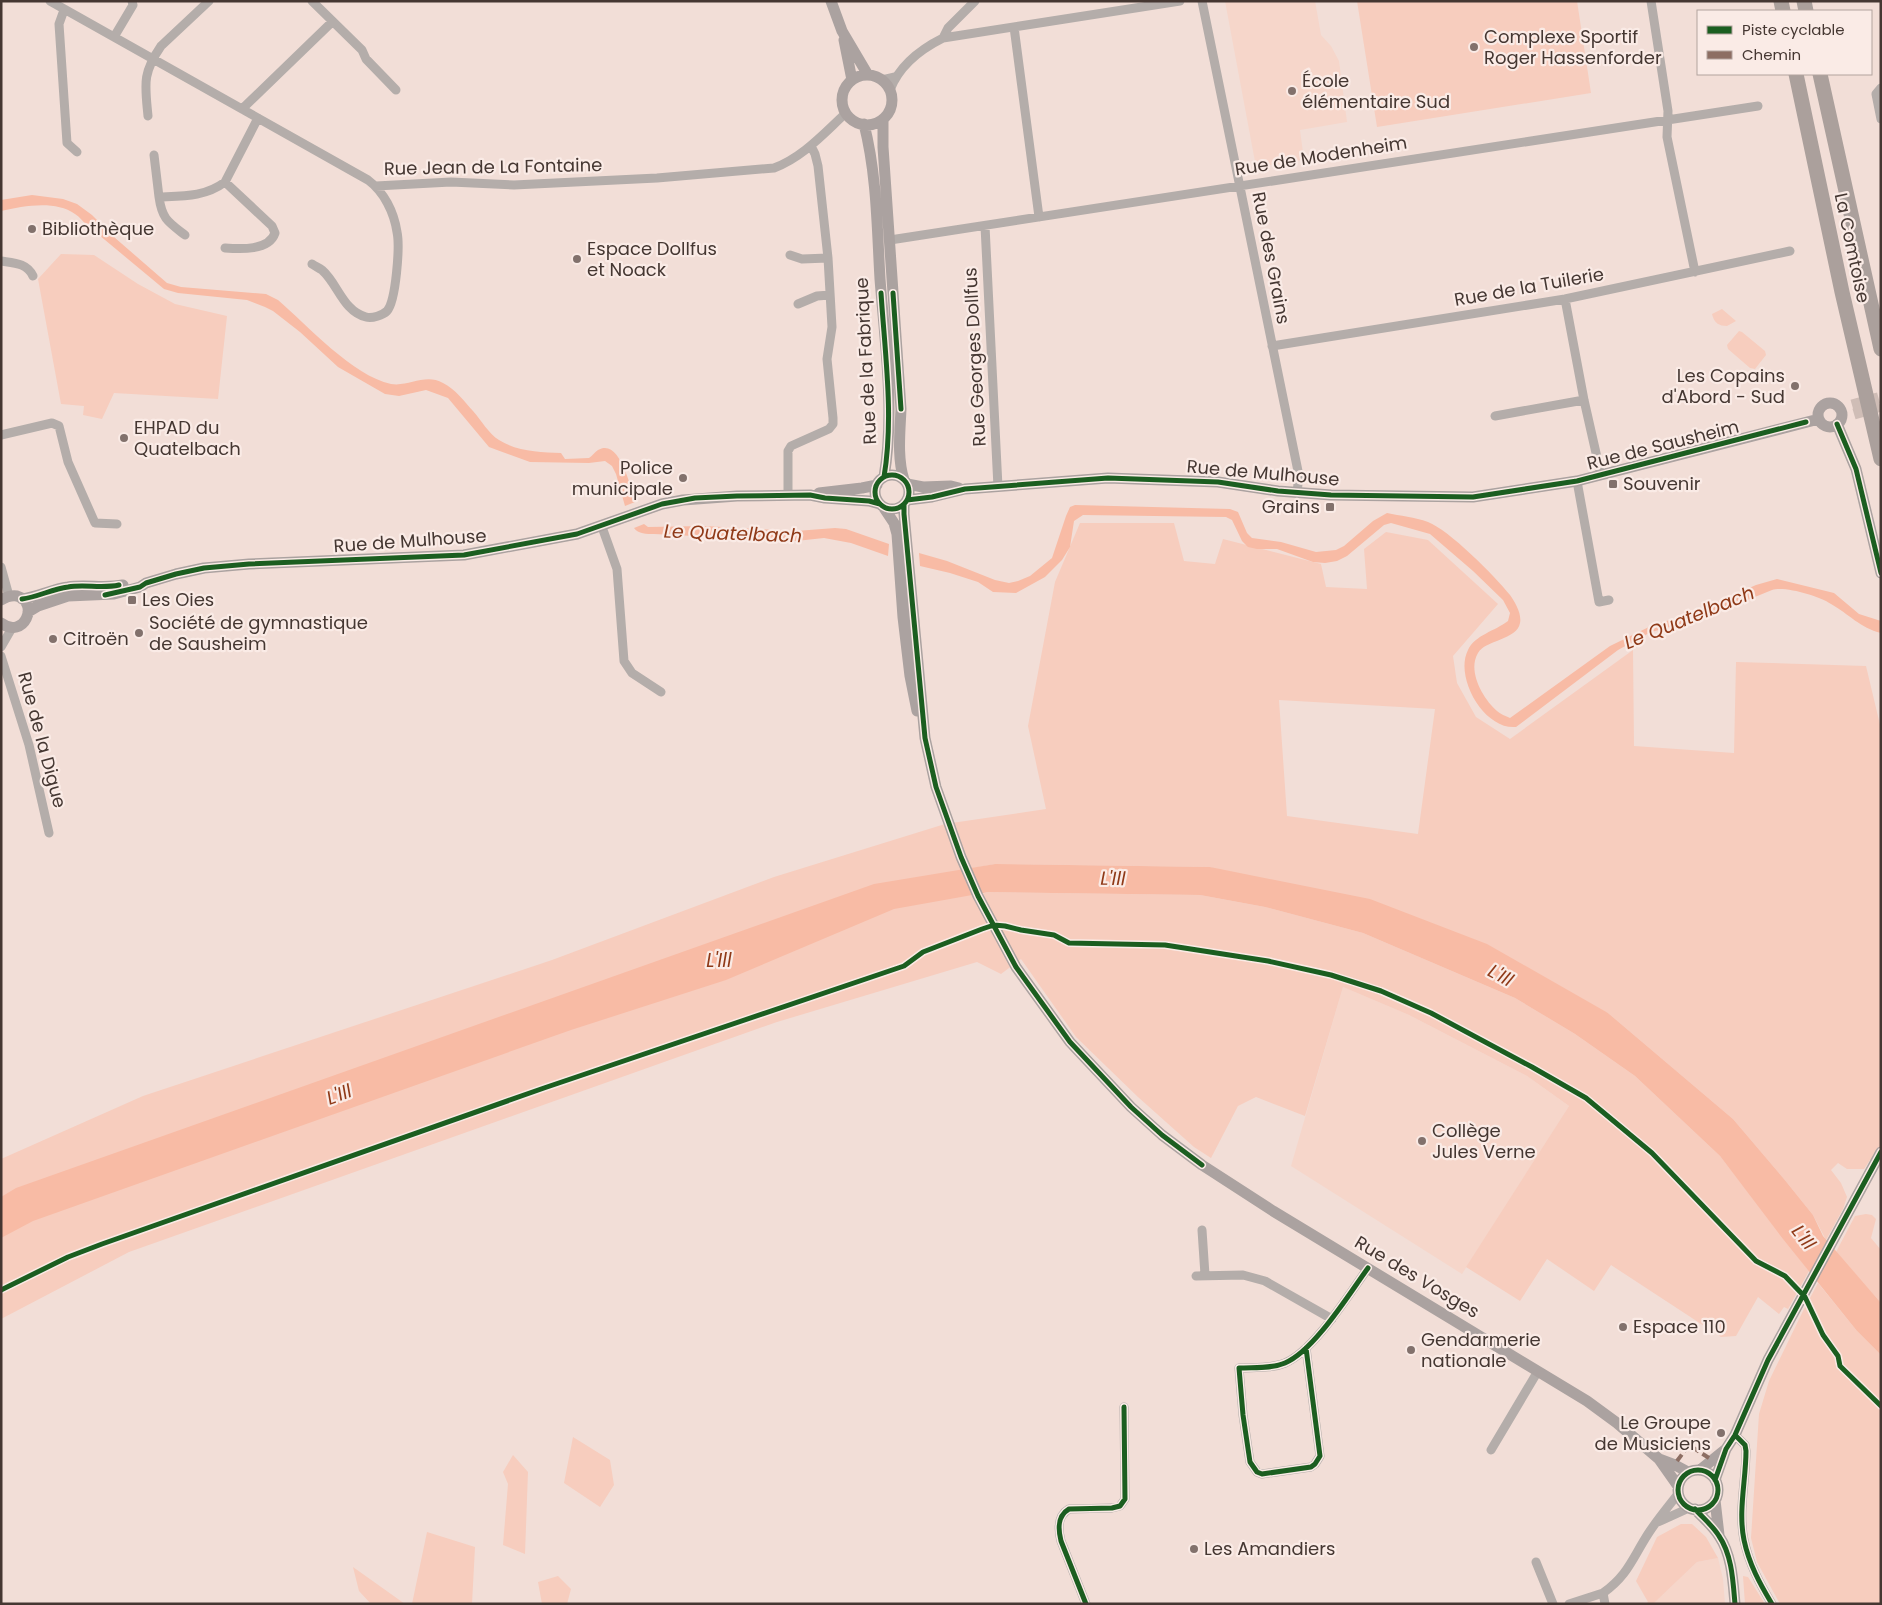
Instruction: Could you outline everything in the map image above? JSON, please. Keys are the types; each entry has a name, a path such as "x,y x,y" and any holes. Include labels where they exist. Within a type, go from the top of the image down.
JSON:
{"highway":[{"name":"La Comtoise","path":"1796,75 1842,292 1881,459"},
{"name":"La Comtoise","path":"1820,75 1881,349"}],"main road":[{"path":"831,1 842,31 852,80"},
{"path":"842,31 868,75"},
{"path":"868,75 882,80 890,90 892,102 888,114 874,124 864,124 851,119 846,113 842,99 847,85 852,80 859,76 868,75"},
{"name":"Rue de la Fabrique","path":"880,481 888,451 889,409 884,241 883,118"},
{"name":"Rue de la Fabrique","path":"864,124 870,148 884,241 900,409 901,472 906,482"},
{"path":"1853,410 1840,417 1827,426 1819,419 1820,410 1824,405 1831,403 1840,417 1856,469 1881,573"},
{"name":"Rue de Sausheim","path":"1526,490 1600,475 1819,419"},
{"path":"894,475 906,482 909,489 906,502 903,544 894,523 875,495 880,481 894,475"},
{"name":"Rue de Mulhouse","path":"906,502 965,490 1108,478 1218,482 1331,495 1473,497 1526,490"},
{"name":"Rue de Mulhouse","path":"810,495 824,491 862,488 880,481"},
{"name":"Rue de Mulhouse","path":"906,482 922,487 951,486 965,490"},
{"name":"Rue de Mulhouse","path":"22,599 68,587 105,587 138,581 146,582 204,568 249,564 464,555 554,539 602,526 662,504 694,498 810,495 869,501 882,506"},
{"path":"882,506 895,509 906,502"},
{"name":"Rue des Vosges","path":"903,544 925,738 933,777 950,827 978,896 1000,940 1031,990 1076,1049 1131,1107 1162,1135 1202,1165 1538,1371 1586,1401 1617,1424 1659,1459 1678,1490 1680,1500 1719,1535"},
{"name":"Rue de Mulhouse","path":"28,612 38,606 68,596 114,594 140,588 146,582"},
{"path":"4,625 17,627 25,622 28,612 26,603 22,599 14,596 5,598"},
{"path":"1678,1490 1680,1480 1688,1472 1700,1470 1726,1449 1736,1435 1768,1360 1881,1152"},
{"name":"Rue des Vosges","path":"1726,1449 1715,1480 1717,1494 1714,1500 1719,1535 1731,1568 1735,1604"},
{"name":"Rue des Vosges","path":"1659,1459 1688,1472"},
{"path":"1700,1470 1711,1475 1715,1480"},
{"path":"1692,1509 1706,1508 1714,1500"}],"street":[{"name":"Rue Jean de La Fontaine","path":"50,1 376,186 451,182 514,185 657,178 774,168 790,162 811,146 846,113"},
{"path":"114,37 133,5 132,1"},
{"path":"148,116 145,77 153,59 161,46 209,1"},
{"path":"312,1 362,50 366,59 396,90"},
{"path":"943,38 948,28 975,1"},
{"path":"890,90 895,77 917,54 943,38 1180,1"},
{"name":"Rue des Grains","path":"1202,1 1299,476 1297,492"},
{"path":"1651,1 1668,120 1667,137 1695,272"},
{"path":"64,10 59,24 67,143 77,152"},
{"path":"242,109 332,22"},
{"path":"1014,27 1039,218"},
{"path":"882,80 895,77"},
{"path":"1880,89 1876,94 1881,119"},
{"name":"Rue de Modenheim","path":"884,241 1758,106"},
{"path":"159,197 202,194 214,190 225,182 258,118"},
{"path":"788,495 788,451 791,446 829,429 833,418 827,359 832,328 828,258 818,166 816,154 811,146"},
{"path":"154,155 161,211 166,221 185,234"},
{"path":"225,182 272,226 275,233 274,239 253,248 225,248"},
{"path":"312,264 323,271 345,302 354,311 367,318 378,316 388,311 392,301 399,248 392,213 376,186"},
{"name":"Rue Georges Dollfus","path":"985,226 998,487"},
{"name":"Rue de la Tuilerie","path":"1272,346 1565,299 1790,251"},
{"path":"790,256 802,259 828,258"},
{"path":"1,261 23,265 30,270 33,276"},
{"path":"798,304 817,296 830,295"},
{"path":"1565,299 1600,475"},
{"path":"1495,416 1584,400"},
{"path":"1,435 52,423 59,426 68,462 95,523 118,524"},
{"path":"1577,480 1599,602 1609,600"},
{"path":"602,526 617,569 624,660 632,673 662,692"},
{"path":"1,567 5,598"},
{"path":"1,648 4,625"},
{"name":"Rue de la Digue","path":"1,656 29,745 49,833"},
{"path":"1202,1230 1200,1275 1243,1275 1265,1281 1332,1319"},
{"path":"1306,1348 1320,1456 1311,1467 1262,1474 1257,1472 1250,1462 1239,1368 1275,1366 1293,1359 1306,1348 1332,1319 1368,1268"},
{"path":"1293,1359 1308,1362"},
{"path":"1491,1450 1538,1371"},
{"path":"1086,1604 1061,1541 1058,1530 1060,1518 1069,1509 1112,1508 1120,1506 1124,1499 1124,1407"},
{"path":"1736,1435 1745,1445 1746,1451 1743,1513 1744,1539 1751,1564 1772,1604"},
{"path":"1569,1604 1603,1592 1617,1583 1678,1490"},
{"path":"1656,1524 1692,1509"},
{"path":"1536,1562 1553,1604"},
{"path":"1603,1592 1605,1604"}],"shaded area":[{"name":"École élémentaire Sud","path":"1225,1 1315,1 1321,35 1331,46 1339,61 1347,122 1300,130 1304,160 1256,167"},
{"name":"Complexe Sportif Roger Hassenforder","path":"1357,1 1577,1 1591,93 1377,127"},
{"path":"61,254 94,255 138,284 175,304 227,316 218,399 114,393 102,419 83,415 84,406 61,404 38,279"},
{"path":"1722,309 1736,321 1727,326 1717,323 1712,314"},
{"path":"1739,331 1765,351 1766,355 1755,369 1750,368 1728,349 1727,345"},
{"path":"1080,523 1174,523 1184,561 1215,564 1223,539 1321,564 1326,587 1367,589 1364,549 1386,532 1428,540 1498,604 1453,656 1457,683 1476,717 1510,739 1633,650 1634,746 1734,753 1736,662 1866,666 1881,729 1881,1167 1870,1160 1864,1169 1847,1169 1838,1163 1831,1170 1841,1183 1847,1197 1843,1209 1826,1240 1813,1215 1733,1119 1608,1013 1210,867 995,864 962,870 972,896 989,892 1200,895 1265,907 1363,933 1515,998 1575,1034 1635,1076 1720,1156 1809,1271 1788,1309 1784,1307 1779,1314 1758,1297 1736,1336 1721,1337 1611,1265 1594,1291 1547,1259 1520,1301 1466,1267 1569,1106 1527,1076 1409,1015 1343,987 1305,1116 1256,1097 1238,1106 1211,1158 1194,1147 1138,1097 1076,1037 1021,959 1001,974 977,962 777,1022 129,1252 1,1319 1,1159 143,1096 552,960 774,877 945,824 1046,809 1028,726 1055,582","holes":["1279,700 1435,709 1418,834 1287,816"]},
{"name":"Collège Jules Verne","path":"1343,987 1409,1015 1527,1076 1569,1106 1462,1274 1291,1166"},
{"path":"1872,1215 1876,1219 1871,1238 1881,1250 1881,1303 1836,1252 1855,1216"},
{"path":"1818,1283 1857,1331 1881,1355 1881,1604 1780,1604 1757,1562 1751,1538 1759,1414 1769,1381"},
{"path":"573,1437 610,1460 614,1485 600,1507 564,1483"},
{"path":"513,1455 528,1472 525,1554 503,1545 508,1484 503,1472"},
{"path":"1681,1524 1692,1524 1706,1537 1718,1558 1697,1562 1653,1604 1646,1604 1648,1602 1636,1581 1657,1537"},
{"path":"427,1532 475,1547 472,1604 412,1604"},
{"path":"1718,1558 1723,1579 1725,1604 1653,1604 1697,1562"},
{"path":"353,1567 405,1604 371,1604 359,1591"},
{"path":"558,1576 571,1589 567,1604 542,1604 538,1582"},
{"path":"1743,1576 1748,1577 1765,1604 1745,1604"}],"water":[{"path":"32,195 63,199 77,204 92,215 114,237 167,283 181,287 266,294 278,300 331,348 361,371 376,379 391,384 404,384 430,379 443,383 459,396 492,434 506,444 529,451 561,453 565,459 589,458 598,450 606,448 612,451 623,466 635,502 625,506 616,474 612,466 605,461 589,463 530,462 489,447 448,398 426,390 399,396 385,394 338,367 300,332 265,307 247,300 178,293 164,289 77,215 67,210 39,205 1,211 1,200"},
{"name":"Le Quatelbach","path":"1075,505 1230,509 1238,512 1247,533 1252,538 1281,542 1316,552 1336,550 1344,546 1373,521 1387,513 1428,522 1448,534 1483,566 1510,595 1518,608 1520,623 1518,629 1507,637 1482,649 1475,660 1474,668 1478,684 1492,706 1498,712 1510,718 1610,646 1653,625 1690,614 1756,585 1777,579 1834,593 1859,614 1881,621 1881,633 1867,628 1819,598 1785,589 1772,590 1701,619 1651,632 1618,650 1516,727 1504,726 1493,720 1483,711 1475,700 1465,674 1465,661 1471,645 1480,637 1508,621 1510,613 1503,600 1430,534 1391,523 1384,525 1347,556 1337,561 1325,563 1313,562 1277,549 1248,547 1242,541 1232,520 1226,517 1083,515 1074,521 1070,547 1062,560 1045,577 1016,593 993,592 978,582 920,566 919,553 947,561 995,580 1009,583 1018,581 1030,576 1052,558 1066,516 1070,507"},
{"name":"Le Quatelbach","path":"644,524 648,527 704,526 796,531 846,529 889,544 888,556 851,543 824,538 796,541 648,534 640,533 634,528"},
{"name":"L'Ill","path":"995,864 1210,867 1370,899 1487,944 1608,1013 1733,1119 1813,1215 1823,1236 1881,1303 1881,1355 1857,1331 1783,1239 1720,1156 1635,1076 1575,1034 1515,998 1363,933 1265,907 1200,895 989,892 894,909 726,980 571,1030 33,1221 1,1238 1,1197 16,1188 874,884"}],"tunnel":[{"path":"1852,405 1881,397"},
{"path":"1854,414 1881,406"}],"marked path":[{"path":"1677,1461 1689,1445 1709,1458"}],"cycle path":[{"path":"881,293 888,408 887,454 884,477"},
{"path":"893,293 901,409"},
{"path":"907,500 932,497 965,489 1108,478 1218,482 1278,491 1331,495 1473,497 1577,481 1806,422"},
{"path":"1837,424 1856,469 1881,573"},
{"path":"892,475 899,476 904,480 908,485 909,492 908,499 904,504 899,508 892,509 885,508 880,504 876,499 875,492 876,485 880,480 885,476 892,475"},
{"path":"105,595 140,587 146,583 176,574 204,568 249,564 464,555 577,534 662,504 695,498 810,495 869,501 880,504"},
{"path":"904,504 925,738 936,787 961,857 978,896 1016,967 1070,1042 1131,1107 1162,1135 1202,1165"},
{"path":"22,599 68,587 119,585"},
{"path":"1,1290 68,1257 102,1244 544,1088 904,966 923,952 994,925 1054,935 1069,943 1165,945 1268,961 1331,975 1381,991 1431,1013 1532,1067 1586,1098 1652,1153 1756,1261 1785,1276 1805,1297 1823,1335 1838,1356 1840,1366 1881,1406"},
{"path":"1715,1480 1726,1449 1735,1435 1768,1360 1881,1152"},
{"path":"1306,1348 1320,1456 1311,1467 1262,1474 1257,1472 1250,1462 1239,1368 1274,1366 1296,1357 1319,1335 1368,1268"},
{"path":"1086,1604 1061,1541 1059,1523 1062,1515 1069,1509 1112,1508 1120,1506 1125,1499 1124,1407"},
{"path":"1735,1435 1745,1445 1746,1451 1742,1507 1744,1540 1755,1574 1772,1604"},
{"path":"1698,1470 1712,1476 1718,1490 1712,1504 1698,1510 1684,1504 1678,1490 1684,1476 1698,1470"},
{"path":"1695,1509 1717,1532 1727,1551 1735,1604"}],"place":[{"name":"Complexe Sportif Roger Hassenforder","path":"1474,47"},
{"name":"École élémentaire Sud","path":"1292,91"},
{"name":"Bibliothèque","path":"32,229"},
{"name":"Espace Dollfus et Noack","path":"577,259"},
{"name":"Les Copains d'Abord - Sud","path":"1795,386"},
{"name":"EHPAD du Quatelbach","path":"124,438"},
{"name":"Police municipale","path":"683,478"},
{"name":"Souvenir","path":"1613,484"},
{"name":"Grains","path":"1330,507"},
{"name":"Les Oies","path":"132,600"},
{"name":"Société de gymnastique de Sausheim","path":"139,633"},
{"name":"Citroën","path":"53,639"},
{"name":"Collège Jules Verne","path":"1422,1141"},
{"name":"Espace 110","path":"1623,1327"},
{"name":"Gendarmerie nationale","path":"1411,1350"},
{"name":"Le Groupe de Musiciens","path":"1721,1433"},
{"name":"Les Amandiers","path":"1194,1549"}]}
